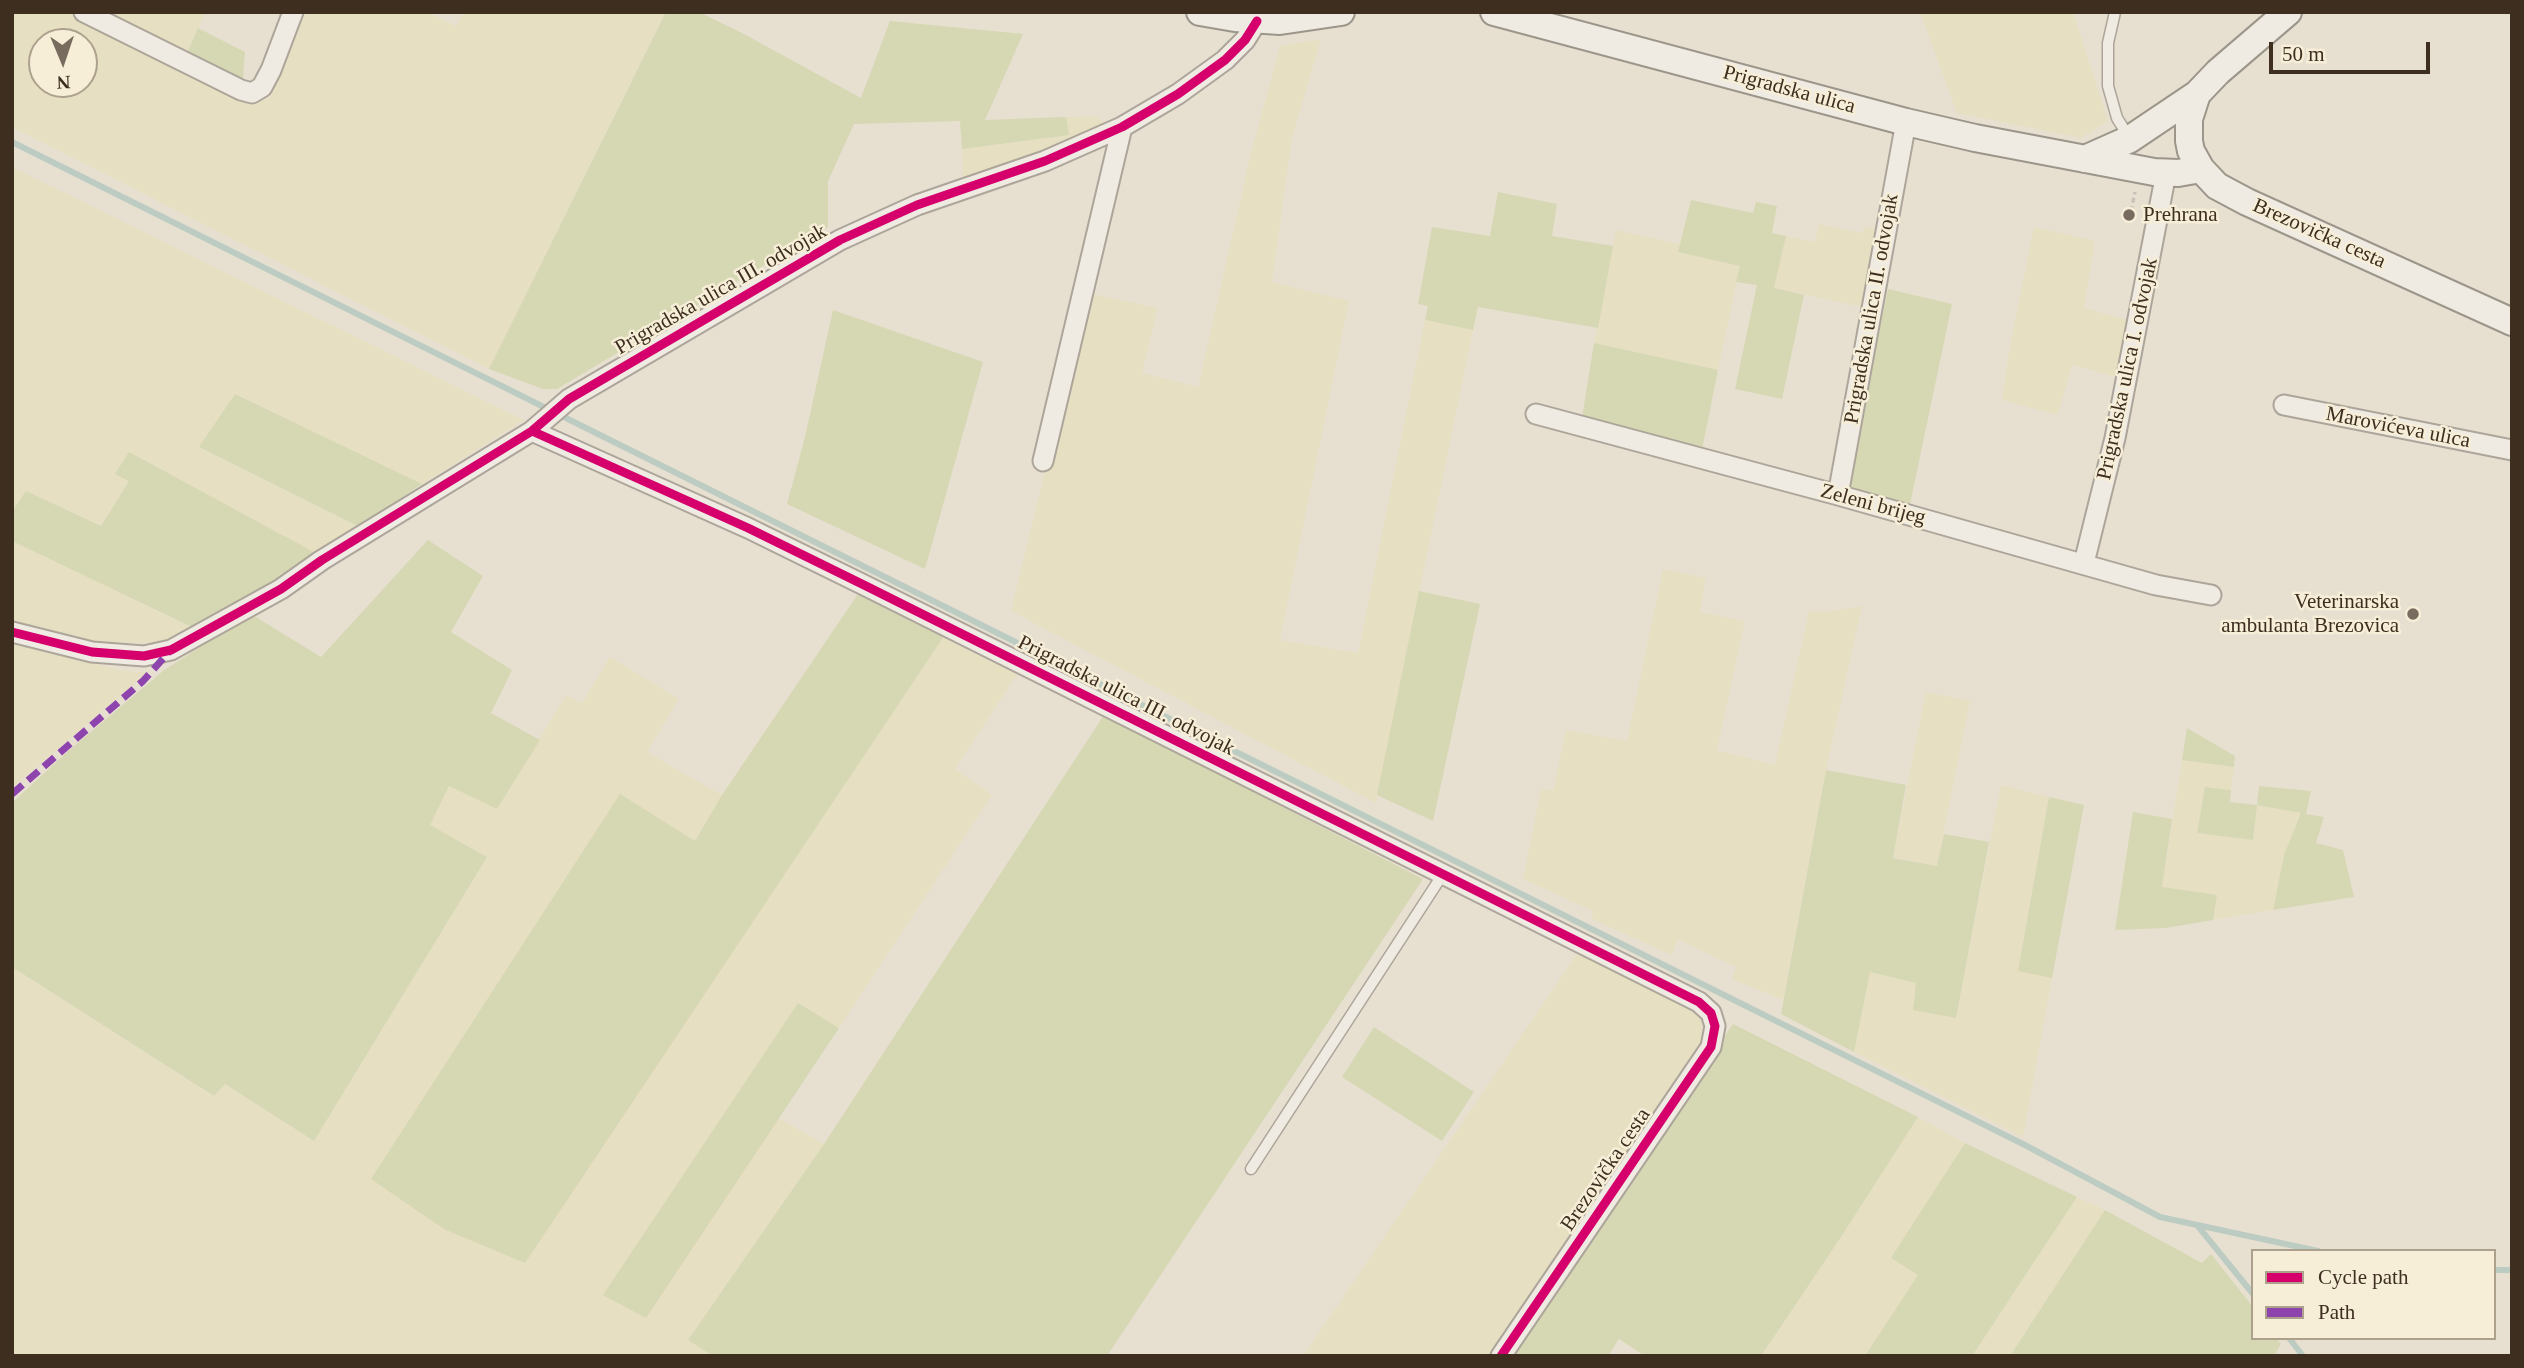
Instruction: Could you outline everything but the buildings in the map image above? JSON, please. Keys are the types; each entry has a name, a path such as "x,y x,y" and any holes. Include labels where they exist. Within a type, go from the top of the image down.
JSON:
{"main road":[{"path":"1200,12 1257,21 1340,12"},
{"name":"Prigradska ulica","path":"1494,12 1906,122 2166,173 2201,169"},
{"path":"2085,159 2130,139 2197,94 2288,12"},
{"name":"Brezovička cesta","path":"2197,94 2189,119 2191,151 2201,169 2217,186 2512,322"}],"street":[{"path":"84,12 252,93 262,87 271,70 293,12"},
{"name":"Prigradska ulica III. odvojak","path":"12,632 92,652 144,656 171,650 281,589 322,560 539,426 569,399 850,235 917,205 1081,147 1122,127 1178,94 1225,60 1245,40 1257,21"},
{"name":"Prigradska ulica II. odvojak","path":"1838,495 1906,122"},
{"path":"1043,461 1122,127"},
{"name":"Prigradska ulica I. odvojak","path":"2084,563 2115,438 2166,173"},
{"name":"Marovićeva ulica","path":"2284,405 2512,450"},
{"name":"Zeleni brijeg","path":"1536,414 1838,495 2156,585 2211,594"},
{"name":"Prigradska ulica III. odvojak","path":"539,426 843,574 1699,1002"},
{"name":"Brezovička cesta","path":"1501,1356 1711,1047 1715,1026 1711,1013 1699,1002"}],"lane":[{"path":"2115,12 2108,43 2108,86 2117,118 2130,139"},
{"path":"1251,1169 1443,874"}],"path":[{"path":"2131,211 2136,186"}],"shaded area":[{"path":"12,12 69,12 253,105 270,97 305,12 428,12 456,26 464,12 666,12 489,369 12,127"},
{"path":"104,12 206,12 186,55"},
{"path":"1920,12 2073,12 2108,121 2081,138 1957,113"},
{"path":"1321,39 1292,138 1272,282 1349,301 1280,640 1358,653 1425,320 1473,330 1376,803 1011,611 1088,293 1158,308 1142,373 1198,387 1251,153 1280,46"},
{"path":"1096,116 1105,124 1079,141 963,182 962,149 1068,135 1066,117"},
{"path":"12,167 524,420 422,484 235,394 200,447 358,526 319,555 130,480 100,526 26,491 12,512"},
{"path":"1819,224 1862,233 1864,227 1883,230 1867,308 1774,288 1786,236 1815,242"},
{"path":"2034,227 2095,241 2084,308 2134,322 2123,379 2072,365 2058,415 2002,400"},
{"path":"1616,230 1680,244 1679,252 1740,266 1718,370 1594,343"},
{"path":"12,541 194,628 168,640 147,643 89,642 12,626"},
{"path":"1663,569 1706,578 1700,612 1745,621 1717,750 1775,765 1809,611 1825,612 1862,606 1826,770 1783,1000 1732,979 1736,967 1678,939 1672,955 1592,919 1593,911 1523,879 1541,789 1553,791 1566,730 1627,741"},
{"path":"944,636 1018,673 955,769 992,795 839,1028 798,1003 646,1318 778,1118 805,1133 824,1144 688,1340 713,1356 12,1356 12,967 213,1096 224,1084 314,1141 487,857 429,825 449,786 497,809 566,695 582,703 610,657 679,699 647,752 722,795 695,841 620,795 525,1262"},
{"path":"12,644 124,671 148,672 12,788"},
{"path":"1926,692 1970,701 1937,866 1893,857"},
{"path":"2182,760 2234,767 2231,790 2205,787 2197,833 2253,840 2257,805 2302,813 2284,855 2273,910 2213,920 2217,895 2162,888"},
{"path":"2001,785 2049,797 2018,970 2052,978 2023,1137 1854,1052 1870,972 1917,983 1956,1018"},
{"path":"1577,954 1690,1006 1699,1015 1702,1025 1701,1038 1698,1050 1493,1356 1303,1356"},
{"path":"1918,1117 1965,1143 1892,1258 1918,1275 1897,1308 1865,1356 1761,1356 1841,1237"},
{"path":"2077,1197 2105,1210 2010,1356 1972,1356"}],"green space":[{"path":"666,12 699,12 861,98 890,21 1023,34 985,120 1066,117 1069,135 962,149 960,121 854,124 828,181 828,227 557,389 543,389 489,369"},
{"path":"198,28 245,52 243,78 186,55"},
{"path":"1498,192 1557,204 1552,236 1613,246 1598,328 1478,307 1473,330 1425,320 1428,306 1418,304 1432,227 1490,236"},
{"path":"1691,200 1753,213 1756,202 1777,206 1772,233 1786,236 1774,288 1804,295 1782,399 1735,389 1757,285 1736,282 1740,266 1678,252"},
{"path":"1888,289 1952,304 1909,509 1851,490 1850,472"},
{"path":"833,310 983,362 925,569 787,504"},
{"path":"1594,343 1718,370 1702,450 1582,418"},
{"path":"235,394 422,484 358,526 199,447"},
{"path":"129,452 319,555 194,628 12,541 12,512 26,491 101,526 129,481 115,474"},
{"path":"428,540 483,576 451,632 512,670 491,713 540,740 497,809 449,786 430,825 487,857 314,1141 225,1084 214,1096 12,967 12,803 66,753 163,671 251,614 321,657"},
{"path":"1419,591 1480,604 1433,821 1377,795"},
{"path":"858,594 944,636 525,1263 444,1229 371,1179 620,794 695,841 722,795"},
{"path":"1104,715 1423,879 1107,1356 713,1356 688,1340 824,1144"},
{"path":"2187,728 2235,756 2234,767 2182,760"},
{"path":"1826,770 1906,785 1893,858 1937,866 1944,834 1989,842 1956,1018 1913,1010 1916,983 1870,972 1854,1052 1781,1014"},
{"path":"2259,786 2311,791 2306,814 2324,817 2316,843 2343,850 2354,897 2273,910 2284,855 2301,813 2257,805"},
{"path":"2205,787 2231,790 2230,802 2257,805 2253,840 2197,833"},
{"path":"2049,797 2084,805 2052,978 2018,971"},
{"path":"2133,812 2172,819 2162,887 2217,895 2213,920 2166,928 2115,930"},
{"path":"798,1003 839,1028 646,1318 603,1295"},
{"path":"1733,1024 1918,1117 1841,1237 1761,1356 1645,1356 1619,1339 1608,1356 1510,1356"},
{"path":"1374,1027 1474,1092 1442,1141 1342,1077"},
{"path":"1965,1143 2077,1197 1972,1356 1865,1356 1918,1275 1891,1258"},
{"path":"2105,1210 2202,1263 2211,1254 2251,1304 2251,1340 2278,1340 2281,1344 2274,1356 2010,1356"}],"waterway":[{"path":"12,142 2023,1144 2160,1217 2309,1249"},
{"path":"2197,1225 2251,1292"},
{"path":"2496,1270 2512,1270"},
{"path":"2291,1340 2303,1356"}],"marked path":[{"path":"12,794 143,681 169,652"}],"cycle path":[{"path":"12,632 92,652 144,656 171,650 281,589 322,560 532,431 569,399 840,240 917,205 1045,161 1122,127 1178,94 1225,60 1245,40 1257,21"},
{"path":"532,431 748,528 866,586 1699,1002 1711,1013 1715,1026 1711,1047 1501,1356"}],"place":[{"name":"Prehrana","path":"2129,215"},
{"name":"Veterinarska ambulanta Brezovica","path":"2413,614"}]}
